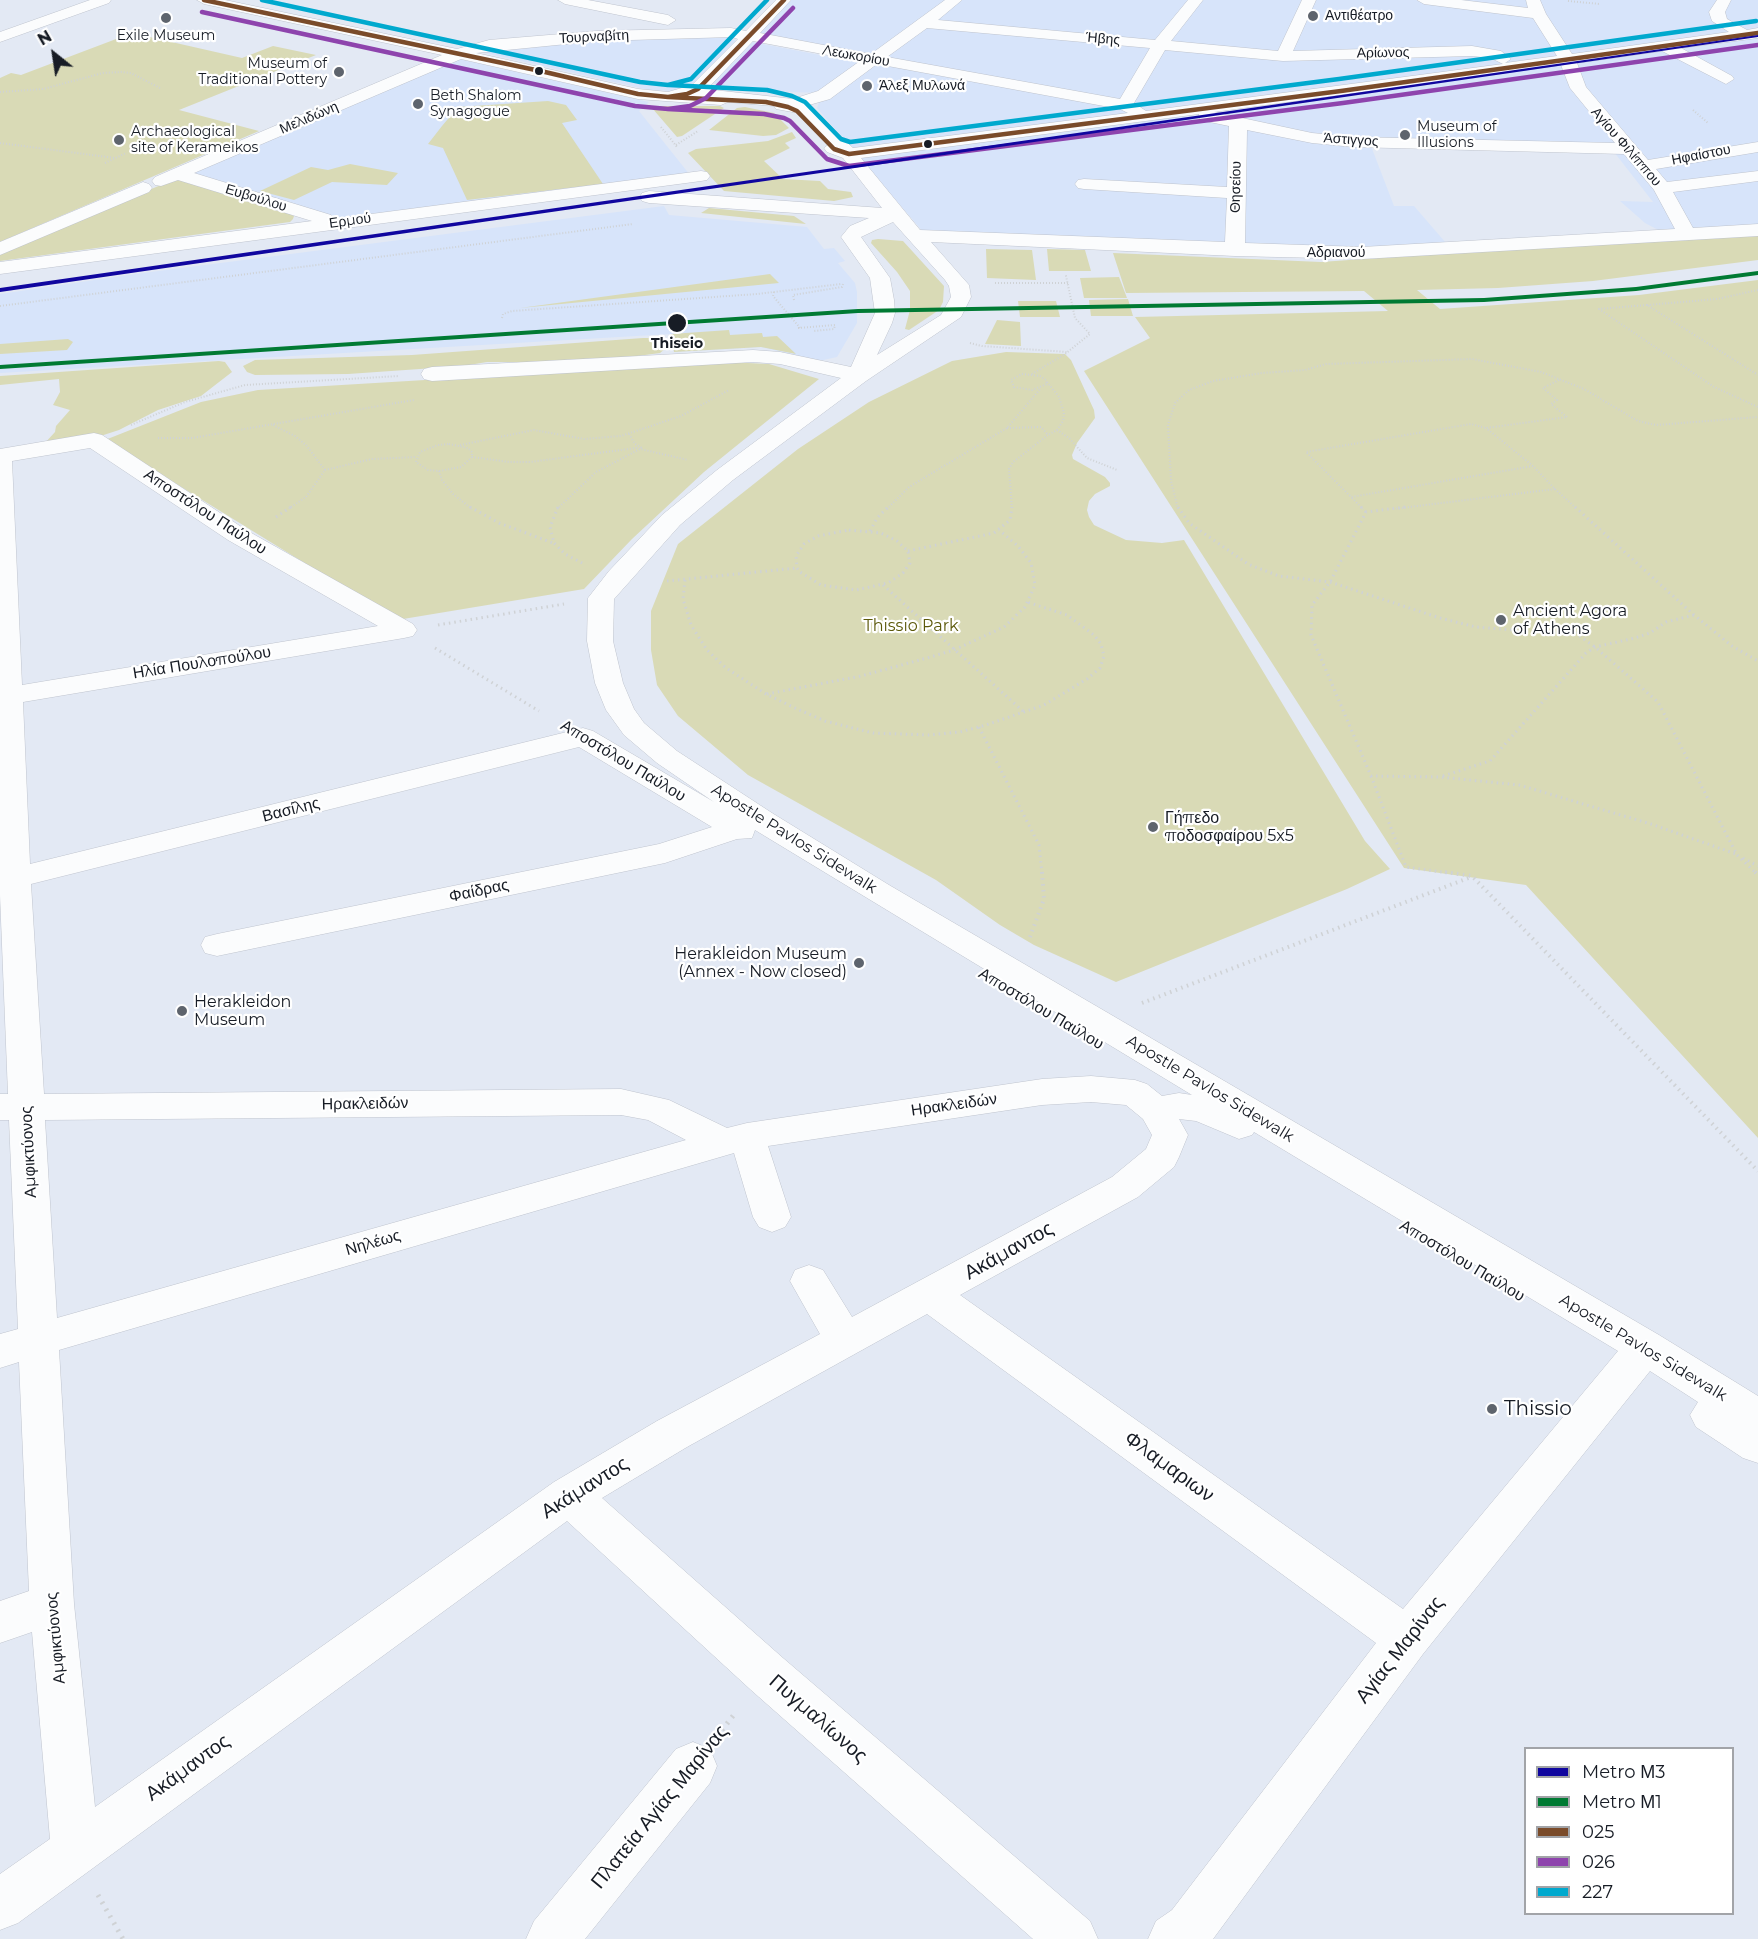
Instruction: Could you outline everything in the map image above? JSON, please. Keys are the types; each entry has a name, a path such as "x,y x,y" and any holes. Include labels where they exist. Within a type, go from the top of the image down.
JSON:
{"street":[{"path":"0,37 104,0"},
{"path":"204,0 664,97 788,104 824,95 955,0"},
{"path":"275,15 315,0"},
{"name":"Λεωκορίου","path":"565,0 731,33 1125,105 1145,116"},
{"path":"664,97 687,94 698,89 784,0"},
{"path":"1125,105 1160,44 1196,0"},
{"path":"1309,0 1282,56 1341,91"},
{"path":"1424,0 1536,7"},
{"path":"1724,0 1717,12 1720,21 1752,34"},
{"name":"Αγίου Φιλίππου","path":"1536,7 1567,59 1582,95 1662,188 1687,234"},
{"name":"Ήβης","path":"924,22 1282,56"},
{"name":"Τουρναβίτη","path":"458,54 489,45 546,39 612,35 731,33"},
{"path":"698,89 710,96 778,100 788,104 834,150 849,154 1341,91 1752,34"},
{"path":"1665,46 1726,79"},
{"name":"Αρίωνος","path":"1282,56 1472,51 1495,54 1515,67"},
{"name":"Μελιδώνη","path":"0,249 458,54"},
{"name":"Άστιγγος","path":"1184,111 1312,138 1354,142 1628,149"},
{"name":"Θησείου","path":"1235,250 1238,124"},
{"name":"Ηφαίστου","path":"1644,166 1738,148 1758,147"},
{"path":"1738,148 1758,160"},
{"path":"609,587 671,520 729,471 858,376 929,332 954,313 961,292 952,276 914,236 849,154"},
{"name":"Ερμού","path":"0,268 335,222 700,176"},
{"path":"1662,188 1758,176"},
{"name":"Ευβούλου","path":"160,181 335,222"},
{"path":"1084,184 1235,193"},
{"path":"575,192 896,214"},
{"path":"858,376 885,313 880,278 851,237 857,230 896,214"},
{"name":"Αδριανού","path":"914,236 1235,250 1389,253 1758,230"},
{"path":"432,374 753,356 780,358 858,376"},
{"name":"Αποστόλου Παύλου","path":"0,456 94,440 237,535 404,630"},
{"name":"Αμφικτύονος","path":"0,456 19,1346 52,1604 75,1848"},
{"name":"Apostle Pavlos Sidewalk","path":"609,587 599,624 603,662 620,710 634,729 667,757 761,820 1096,1021 1638,1355 1758,1418"},
{"name":"Ηλία Πουλοπούλου","path":"4,696 404,630"},
{"name":"Αποστόλου Παύλου","path":"583,737 1108,1048 1122,1061 1145,1102 1202,1109 1229,1120 1638,1355 1758,1445"},
{"name":"Βασίλης","path":"8,880 583,737"},
{"name":"Φαίδρας","path":"218,945 665,853 737,829"},
{"name":"Ηρακλειδών","path":"14,1107 621,1102 656,1109 734,1139 1042,1092 1091,1089 1145,1102"},
{"name":"Ακάμαντος","path":"0,1905 75,1848 569,1495 672,1434 1125,1187 1161,1157 1170,1135 1145,1102"},
{"path":"734,1139 772,1217"},
{"name":"Νηλέως","path":"19,1346 734,1139"},
{"path":"809,1281 845,1341"},
{"name":"Φλαμαριων","path":"930,1295 1407,1639"},
{"name":"Αγίας Μαρίνας","path":"1174,1939 1190,1928 1407,1639 1638,1355"},
{"name":"Πυγμαλίωνος","path":"569,1495 767,1674 1072,1939"},
{"path":"0,1622 52,1604"},
{"name":"Πλατεία Αγίας Μαρίνας","path":"552,1939 693,1766"}],"path":[{"path":"1558,0 1599,4"},
{"path":"0,92 43,89 103,73 121,72 131,73 160,88"},
{"path":"659,124 682,153"},
{"path":"0,143 115,158"},
{"path":"105,163 126,153"},
{"path":"0,306 641,223"},
{"path":"502,318 501,315 510,312 773,294 843,284 844,276"},
{"path":"1041,388 1021,390 1011,384 1014,377 1032,374 1090,334 1075,318 1066,276 1055,276"},
{"path":"986,283 1068,283"},
{"path":"794,300 793,295 842,287"},
{"path":"1758,290 1717,299 1599,309 1714,387 1758,407"},
{"path":"773,294 799,327 835,325 834,329 816,331"},
{"path":"1647,305 1758,375"},
{"path":"929,332 982,346 1067,352"},
{"path":"642,448 531,462 472,458 461,467 439,471 420,467 416,462 416,457 420,452 438,445 460,445 534,430 584,439 610,438 629,434 689,412 742,383 780,358"},
{"path":"1758,417 1656,425 1638,421 1584,389 1525,368 1472,359 1426,359 1326,364 1305,370 1239,376 1213,381 1181,395 1175,403 1168,425 1171,458 1170,481 1178,509 1189,523 1248,564 1279,576 1330,582 1440,618 1476,627 1552,633 1571,630 1595,647 1658,702 1737,855 1758,875"},
{"path":"134,431 126,427 185,402 237,387 432,374"},
{"path":"908,551 957,543 999,530 1010,520 1012,511 1009,469 1013,462 1057,430 1063,420 1063,406 1046,380 1032,374"},
{"path":"870,531 877,518 909,487 968,454 1007,428 1047,384 1046,380"},
{"path":"1366,512 1306,452 1471,424 1486,428 1567,417 1551,404 1557,400 1543,388 1559,380"},
{"path":"150,437 178,440 383,407 423,397"},
{"path":"272,424 295,436 325,470"},
{"path":"1007,428 1041,427 1048,435"},
{"path":"1486,428 1533,466 1555,489 1694,615 1732,646 1758,661"},
{"path":"1057,430 1070,438 1087,458 1117,470"},
{"path":"629,434 635,444 642,448 729,471"},
{"path":"460,445 472,452 472,458"},
{"path":"554,543 550,527 558,507 565,499 596,472 642,448"},
{"path":"237,535 295,506 314,488 325,470 372,459 416,457"},
{"path":"1351,497 1533,466"},
{"path":"439,471 442,480 472,509 505,525 554,543 609,587"},
{"path":"1366,512 1555,489"},
{"path":"1366,512 1330,582 1312,605 1311,635 1371,776 1406,867 1472,876 1758,1171"},
{"path":"766,694 861,676 954,650 1004,627 1026,607 1035,585 1031,563 1018,546 999,530"},
{"path":"404,630 609,587 797,568 814,582 833,588 856,590 883,585 903,573 910,562 908,551 890,536 870,531 839,531 818,536 798,550 797,568"},
{"path":"685,580 683,599 691,625 707,650 726,668 766,694 825,721 873,733 929,735 979,727 1044,705 1087,679 1100,668 1104,656 1101,644 1094,635 1076,621 1056,610 1028,602"},
{"path":"883,585 1025,712"},
{"path":"1440,777 1490,761 1586,653 1595,647 1635,638 1650,633 1665,622 1694,615"},
{"name":"Αποστόλου Παύλου","path":"404,630 583,737"},
{"path":"979,727 1039,845 1042,868 1044,899 1041,912 1027,944 1000,965"},
{"path":"1371,776 1440,777 1519,785 1651,824 1737,855 1758,866"},
{"path":"1096,1021 1472,876"},
{"name":"Πλατεία Αγίας Μαρίνας","path":"693,1766 767,1674"},
{"path":"104,1905 123,1939"}],"shaded area":[{"path":"789,0 1758,0 1758,30 1148,112 1371,146 1394,206 1414,206 1446,243 1374,249 924,233 817,108 819,102 872,61 751,40"},
{"path":"1758,35 1758,229 1668,235 1645,223 1620,201 1653,202 1614,152 1321,136 1217,116"},
{"path":"724,36 736,41 695,82 675,91 649,90 477,51 579,38"},
{"path":"752,42 867,64 821,93 729,90 713,83"},
{"path":"455,58 649,102 639,111 690,175 332,218 183,175"},
{"path":"664,206 669,215 807,227 824,249 834,248 845,261 838,263 855,283 857,292 857,323 837,357 819,361 761,347 674,352 671,334 0,373 0,294 135,274"}],"green space":[{"name":"Archaeological site of Kerameikos","path":"132,33 242,58 273,46 316,55 179,110 259,131 0,242 0,78 11,73 21,75"},
{"path":"548,101 566,105 577,120 562,123 603,184 467,200 443,148 428,144 442,126 458,107"},
{"path":"658,106 720,106 724,108 677,137 652,108"},
{"path":"745,107 774,113 789,128 776,135 763,136 709,130 737,108"},
{"path":"792,132 796,138 785,143 790,148 764,161 783,179 820,181 828,189 851,192 853,197 834,201 724,191 688,153 696,149 768,141"},
{"path":"350,164 398,173 387,185 332,182 294,200 260,191 311,167 328,170"},
{"path":"175,179 294,216 290,222 0,261 0,253"},
{"path":"709,208 794,216 806,224 701,213"},
{"name":"Ancient Agora of Athens","path":"1758,231 1758,260 1593,281 1498,288 1417,290 1440,309 1639,295 1758,280 1758,1138 1526,885 1404,868 1084,371 1150,338 1135,317 1388,311 1364,291 1126,293 1113,253 1321,262"},
{"path":"872,240 903,241 944,286 943,302 939,310 909,330 905,329 910,310 910,291 897,272 871,243"},
{"path":"986,249 1032,250 1036,280 987,278"},
{"path":"1047,249 1085,250 1091,271 1049,271"},
{"path":"770,274 779,283 520,308"},
{"path":"1119,277 1127,298 1084,298 1080,278"},
{"path":"1128,299 1133,316 1091,316 1089,300"},
{"path":"1018,301 1056,301 1060,317 1020,317"},
{"path":"997,320 1020,322 1021,346 985,344"},
{"path":"729,330 730,335 762,333 763,337 777,336 796,354 761,347 674,352 671,334"},
{"path":"643,338 664,339 666,348 660,353 630,357 551,362 487,362 463,366 348,374 255,375 247,372 243,366 255,360 412,355"},
{"path":"68,339 73,342 67,350 0,354 0,344"},
{"name":"Thissio Park","path":"1006,352 1065,354 1071,360 1094,410 1095,418 1077,443 1072,455 1073,459 1105,477 1110,483 1110,486 1095,494 1089,501 1087,510 1094,525 1126,540 1162,543 1184,540 1365,841 1390,869 1347,889 1116,982 1034,945 1000,925 936,880 748,775 678,716 657,685 651,650 651,611 678,544 798,449 869,402 952,361"},
{"path":"225,362 232,372 201,396 158,410 119,430 82,442 44,444 70,410 53,405 60,392 59,379 0,385 0,376"},
{"path":"726,362 769,364 819,379 704,472 632,539 584,589 397,620 105,440 201,402 258,390"}],"metro line":[{"name":"Μ3","path":"0,290 1758,36"},
{"name":"Μ1","path":"0,367 858,311 1484,300 1636,289 1758,273"}],"transit line":[{"name":"025","path":"204,0 545,72 638,94 668,97 687,94 698,89 784,0"},
{"name":"227","path":"262,0 640,82 668,85 691,79 767,0"},
{"name":"026","path":"202,12 635,106 668,109 690,106 706,98 793,8"},
{"name":"227","path":"669,85 767,90 792,96 805,102 841,139 850,142 1339,79 1756,21"},
{"name":"025","path":"668,97 766,102 788,107 797,111 834,149 849,154 1341,91 1758,33"},
{"name":"026","path":"667,109 764,114 784,118 790,121 827,159 849,166 1343,103 1758,45"}],"place":[{"name":"Αντιθέατρο","path":"1313,16"},
{"name":"Exile Museum","path":"166,18"},
{"name":"Museum of Traditional Pottery","path":"339,72"},
{"name":"Άλεξ Μυλωνά","path":"867,86"},
{"name":"Beth Shalom Synagogue","path":"418,104"},
{"name":"Museum of Illusions","path":"1405,135"},
{"name":"Archaeological site of Kerameikos","path":"119,140"},
{"name":"Thiseio","path":"677,323"},
{"name":"Ancient Agora of Athens","path":"1501,620"},
{"name":"Γήπεδο ποδοσφαίρου 5x5","path":"1153,827"},
{"name":"Herakleidon Museum (Annex - Now closed)","path":"859,963"},
{"name":"Herakleidon Museum","path":"182,1011"},
{"name":"Thissio","path":"1492,1409"}]}
